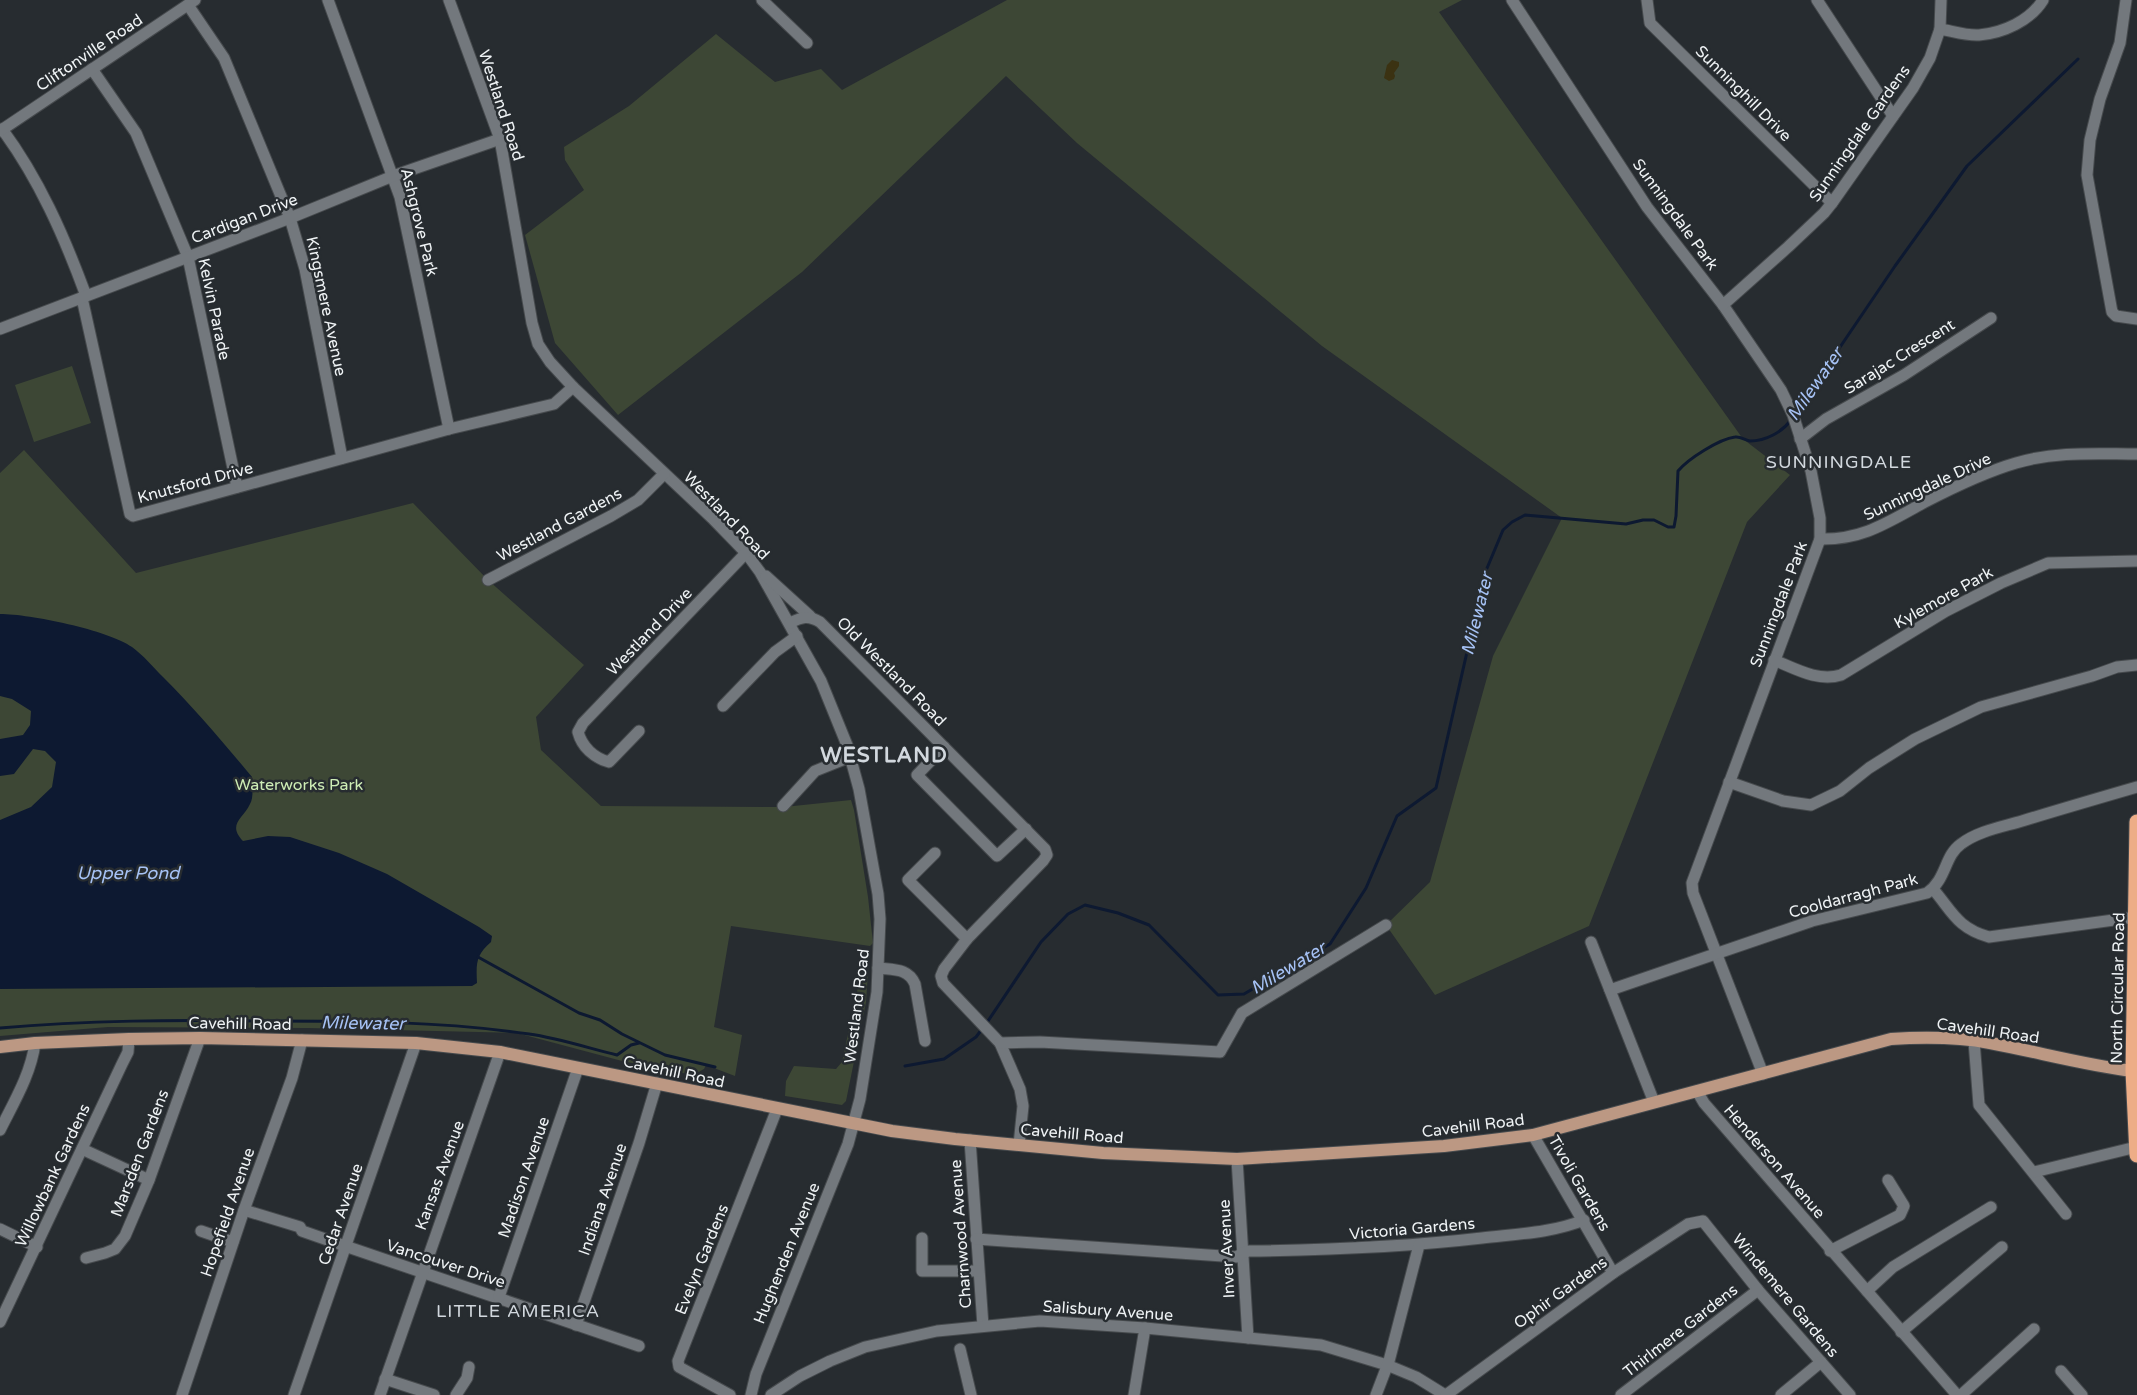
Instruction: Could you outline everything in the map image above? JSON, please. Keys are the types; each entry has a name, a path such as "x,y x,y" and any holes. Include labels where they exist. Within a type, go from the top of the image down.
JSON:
{"highway":[{"name":"North Circular Road","path":"2137,822 2135,1072 2137,1155"}],"main road":[{"name":"Cavehill Road","path":"0,1048 35,1043 200,1038 416,1043 500,1052 892,1131 1103,1153 1237,1159 1444,1146 1534,1135 1891,1039 1919,1037 1974,1041 2093,1066 2135,1072"}],"street":[{"name":"Ashgrove Park","path":"328,0 400,197 449,429"},
{"name":"Westland Road","path":"449,0 500,139 532,322 538,344 550,362 573,387 746,553 760,572 821,681 850,757 859,789 878,894 877,992 859,1106 852,1123"},
{"path":"762,0 807,43"},
{"name":"Sunningdale Park","path":"1512,0 1647,206 1723,305 1781,390 1794,419 1811,471 1820,518 1820,539 1692,883 1693,893 1762,1074"},
{"name":"Sunninghill Drive","path":"1647,0 1650,22 1832,203"},
{"path":"1817,0 1892,116"},
{"name":"Sunningdale Gardens","path":"1723,305 1803,233 1832,203 1913,88 1930,58 1940,29 1941,0"},
{"path":"1940,29 1977,35 1998,32 2023,20 2038,9 2043,0"},
{"path":"2126,0 2120,43 2100,99 2090,140 2088,175 2112,312 2116,316 2137,319"},
{"name":"Cliftonville Road","path":"1,130 192,2"},
{"name":"Kingsmere Avenue","path":"192,2 224,58 290,218 305,269 342,458"},
{"name":"Kelvin Parade","path":"92,69 136,133 188,256 237,487"},
{"name":"Knutsford Drive","path":"1,130 20,154 47,201 85,293 82,298 130,514 133,516 449,429 554,404 573,387"},
{"name":"Cardigan Drive","path":"0,330 290,218 393,176 500,139"},
{"name":"Sarajac Crescent","path":"1800,439 1826,419 1904,374 1991,318"},
{"name":"Sunningdale Drive","path":"1820,539 1844,539 1872,531 1975,478 2016,463 2061,453 2137,454"},
{"name":"Westland Gardens","path":"488,580 638,500 664,474"},
{"name":"Westland Drive","path":"640,731 609,762 599,759 581,742 578,732 584,723 746,553"},
{"name":"Kylemore Park","path":"1774,660 1811,675 1829,679 1841,675 1946,611 2001,583 2048,563 2137,561"},
{"name":"Old Westland Road","path":"760,572 841,642 1045,849 1047,855 967,939 944,969 941,976 943,983 988,1033 1000,1043 1020,1089 1023,1106 1020,1145"},
{"path":"790,624 800,618 810,616"},
{"path":"723,706 775,652 797,636"},
{"path":"1729,782 1784,801 1811,806 1840,791 1869,768 1915,739 1981,708 2092,676 2116,667 2137,665"},
{"path":"944,747 917,775 997,856 1026,829"},
{"path":"783,806 815,771 850,757"},
{"name":"Cooldarragh Park","path":"1610,990 1812,921 1927,893 1939,883 1952,853 1960,844 1969,839 2022,821 2137,787"},
{"path":"935,853 908,880 967,939"},
{"path":"1934,889 1956,920 1981,935 1989,937 2136,917"},
{"path":"1000,1043 1040,1042 1220,1052 1242,1013 1386,924"},
{"path":"1591,942 1654,1102"},
{"path":"878,968 904,971 912,976 925,1041"},
{"name":"Marsden Gardens","path":"86,1258 115,1249 125,1236 148,1180 200,1038"},
{"name":"Willowbank Gardens","path":"0,1322 128,1052 129,1039"},
{"name":"Hopefield Avenue","path":"182,1395 244,1210 292,1078 302,1040"},
{"path":"1974,1041 1979,1105 2066,1214"},
{"path":"0,1130 28,1072 33,1058 35,1043"},
{"name":"Cedar Avenue","path":"294,1395 416,1043"},
{"name":"Kansas Avenue","path":"380,1395 500,1052"},
{"name":"Madison Avenue","path":"499,1297 578,1068"},
{"name":"Indiana Avenue","path":"576,1324 639,1143 657,1083"},
{"name":"Henderson Avenue","path":"1697,1090 1704,1103 1830,1251 1957,1395"},
{"name":"Evelyn Gardens","path":"730,1395 679,1367 678,1360 777,1109"},
{"name":"Hughenden Avenue","path":"751,1395 756,1374 848,1144 852,1123"},
{"name":"Tivoli Gardens","path":"1534,1135 1614,1273"},
{"name":"Charnwood Avenue","path":"970,1140 983,1326"},
{"path":"2034,1172 2136,1148"},
{"path":"82,1149 148,1180"},
{"name":"Inver Avenue","path":"1237,1159 1248,1338"},
{"path":"1830,1251 1900,1215 1904,1206 1888,1180"},
{"path":"1866,1292 1893,1267 1991,1207"},
{"name":"Vancouver Drive","path":"244,1210 300,1227 302,1231 639,1346"},
{"name":"Victoria Gardens","path":"976,1239 1237,1257 1242,1253 1419,1245 1519,1234 1584,1220"},
{"name":"Windemere Gardens","path":"1696,1222 1703,1221 1758,1290 1850,1395"},
{"name":"Ophir Gardens","path":"1446,1395 1614,1273 1688,1224 1696,1222"},
{"path":"0,1229 37,1247"},
{"path":"201,1231 233,1242"},
{"path":"922,1238 922,1271 978,1270"},
{"path":"1376,1395 1387,1365 1419,1245"},
{"path":"1901,1332 2002,1247"},
{"name":"Thirlmere Gardens","path":"1621,1395 1758,1290"},
{"name":"Salisbury Avenue","path":"771,1395 800,1376 865,1347 937,1331 1040,1321 1145,1328 1321,1346 1387,1365 1416,1377 1446,1395"},
{"path":"1134,1395 1145,1328"},
{"path":"1961,1395 2034,1329"},
{"path":"960,1349 971,1395"},
{"path":"1781,1395 1821,1362"},
{"path":"456,1395 468,1378 469,1368"},
{"path":"2061,1371 2082,1395"},
{"path":"385,1379 434,1395"}],"green space":[{"path":"1007,0 1462,0 1439,12 1743,439 1790,475 1747,522 1589,926 1435,995 1386,925 1430,882 1493,656 1562,518 1322,346 1077,143 1006,76 802,272 618,415 555,343 525,235 584,190 565,160 564,147 629,106 716,34 775,82 821,69 842,90"},
{"path":"72,366 91,423 34,442 15,385"},
{"name":"Waterworks Park","path":"24,450 136,573 413,503 488,580 584,665 536,717 541,750 601,806 784,807 851,800 868,897 873,943 870,946 731,926 714,1027 742,1035 735,1076 706,1065 704,1069 693,1075 622,1061 517,1033 308,1028 108,1027 0,1036 0,473"},
{"path":"869,958 866,1002 846,1101 842,1105 785,1096 786,1081 794,1066 836,1069 842,1062 864,959"}],"sand":[{"path":"1392,60 1399,62 1399,66 1394,73 1394,79 1389,81 1384,78 1387,65"}],"water":[{"name":"Upper Pond","path":"0,614 49,620 88,629 132,647 186,701 252,777 251,801 236,826 238,835 243,841 268,836 290,837 339,853 387,874 479,927 492,936 491,942 482,951 478,960 477,983 472,986 0,989 0,820 31,807 52,787 56,762 45,751 33,749 14,774 0,776 0,739 23,735 30,725 31,711 12,699 0,696"}],"waterway":[{"name":"Milewater","path":"1796,412 1895,266 1967,166 2078,59"},
{"name":"Milewater","path":"986,1024 1041,942 1068,914 1085,905 1118,913 1149,925 1218,995 1244,994 1330,944 1366,888 1397,816 1436,788 1485,573 1503,530 1512,522 1525,515 1626,524 1643,520 1654,520 1668,527 1674,527 1678,471 1683,466 1704,450 1721,441 1737,437 1750,441 1768,438 1791,420"},
{"path":"478,957 579,1013 600,1020 622,1034 665,1055 715,1067"},
{"name":"Milewater","path":"0,1028 132,1021 363,1022 463,1026 529,1034 617,1055 631,1045 639,1043"},
{"name":"Milewater","path":"905,1066 944,1059 976,1037 982,1029"}],"district":[{"name":"SUNNINGDALE","path":"1839,462"},
{"name":"WESTLAND","path":"884,755"},
{"name":"LITTLE AMERICA","path":"518,1311"}]}
